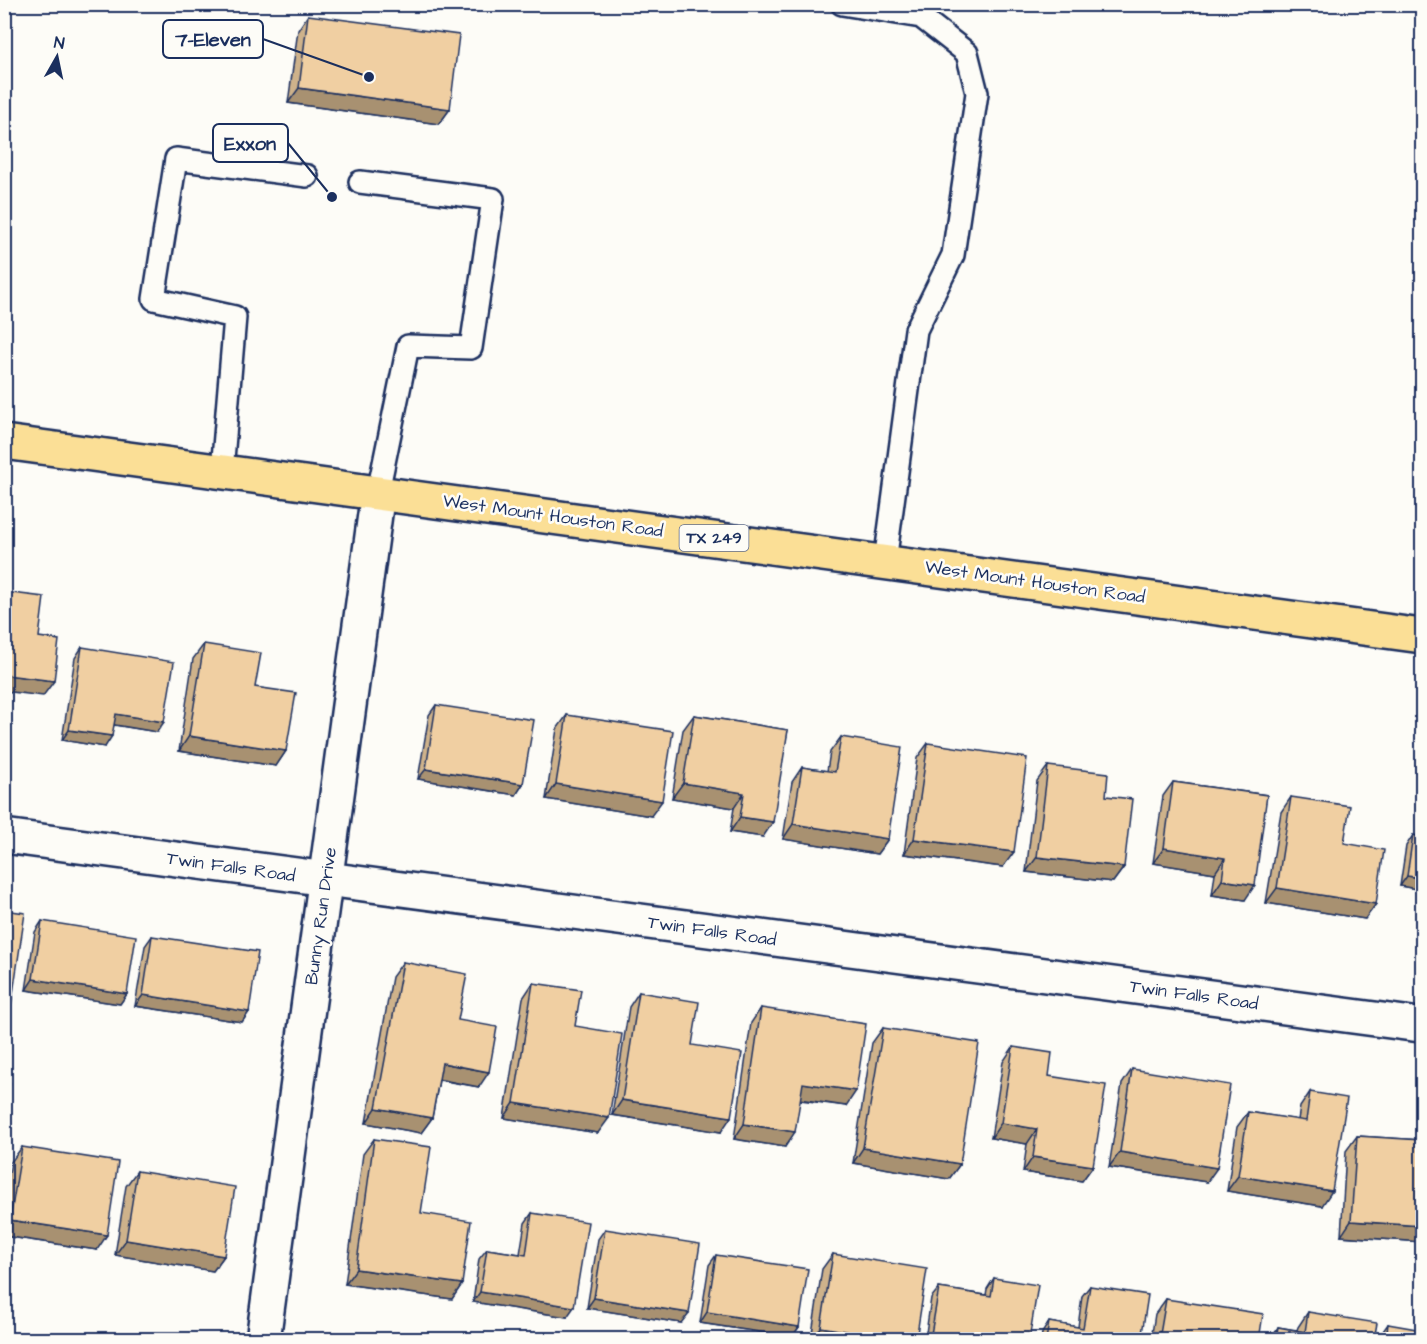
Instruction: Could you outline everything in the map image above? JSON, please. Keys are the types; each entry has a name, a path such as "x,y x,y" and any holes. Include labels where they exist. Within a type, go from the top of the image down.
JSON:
{"main road":[{"name":"West Mount Houston Road","path":"4,442 1422,636"}],"street":[{"name":"Bunny Run Drive","path":"263,1340 378,492"},
{"name":"Twin Falls Road","path":"4,836 1420,1025"}],"lane":[{"path":"856,5 921,17 967,53 977,93 953,255 916,330 885,562"},
{"path":"222,471 235,317 154,299 176,159 308,176"},
{"path":"360,182 493,199 471,348 408,346 378,492"}],"building":[{"path":"308,15 459,35 450,109 299,88"},
{"path":"4,592 44,597 39,637 59,640 54,681 7,675 4,696"},
{"path":"204,644 261,653 255,687 296,693 286,751 189,736"},
{"path":"82,647 174,662 164,722 116,714 112,736 69,730"},
{"path":"436,705 534,720 523,784 426,769"},
{"path":"567,715 673,731 662,801 556,784"},
{"path":"694,715 788,730 773,822 740,817 744,793 683,783"},
{"path":"841,737 902,747 888,839 793,824 802,767 835,772"},
{"path":"928,743 1027,758 1014,852 914,839"},
{"path":"1048,766 1108,773 1106,796 1132,799 1124,867 1037,857"},
{"path":"1173,782 1267,795 1255,885 1222,880 1225,858 1164,848"},
{"path":"1291,797 1350,806 1344,843 1384,850 1376,904 1277,888"},
{"path":"1413,835 1422,837 1422,878 1407,876"},
{"path":"4,910 25,913 4,1054"},
{"path":"42,921 136,936 127,994 33,979"},
{"path":"152,936 258,952 249,1012 143,995"},
{"path":"403,962 467,974 458,1020 497,1027 489,1072 442,1063 432,1118 376,1108"},
{"path":"533,983 581,990 575,1026 622,1034 609,1118 514,1103"},
{"path":"639,992 699,1002 692,1045 742,1053 731,1117 622,1100"},
{"path":"761,1008 866,1024 856,1091 803,1083 795,1132 744,1124"},
{"path":"883,1028 979,1043 960,1164 863,1148"},
{"path":"1013,1047 1052,1053 1049,1076 1106,1085 1093,1166 1033,1157 1037,1129 1001,1123"},
{"path":"1132,1069 1230,1085 1217,1168 1120,1152"},
{"path":"4,1082 10,1083 4,1117"},
{"path":"1310,1092 1347,1098 1332,1191 1238,1176 1248,1112 1306,1121"},
{"path":"1357,1136 1422,1140 1422,1226 1351,1221"},
{"path":"374,1139 431,1147 421,1213 471,1221 462,1284 356,1269"},
{"path":"22,1147 118,1162 107,1235 10,1220"},
{"path":"137,1171 235,1187 224,1256 126,1240"},
{"path":"532,1213 588,1222 574,1307 480,1292 487,1249 526,1255"},
{"path":"605,1229 700,1244 689,1313 594,1298"},
{"path":"833,1254 927,1269 916,1340 898,1340 821,1327"},
{"path":"716,1255 808,1269 799,1327 707,1312"},
{"path":"994,1278 1038,1285 1029,1340 930,1340 939,1288 991,1296"},
{"path":"1090,1286 1148,1295 1141,1340 1046,1340 1049,1322 1083,1328"},
{"path":"1166,1299 1263,1314 1259,1340 1159,1340"},
{"path":"1308,1312 1377,1323 1374,1340 1276,1340 1278,1327 1305,1332"},
{"path":"1388,1324 1422,1330 1422,1340 1386,1340"}],"place":[{"name":"7-Eleven","path":"369,77"},
{"name":"Exxon","path":"332,197"}]}
